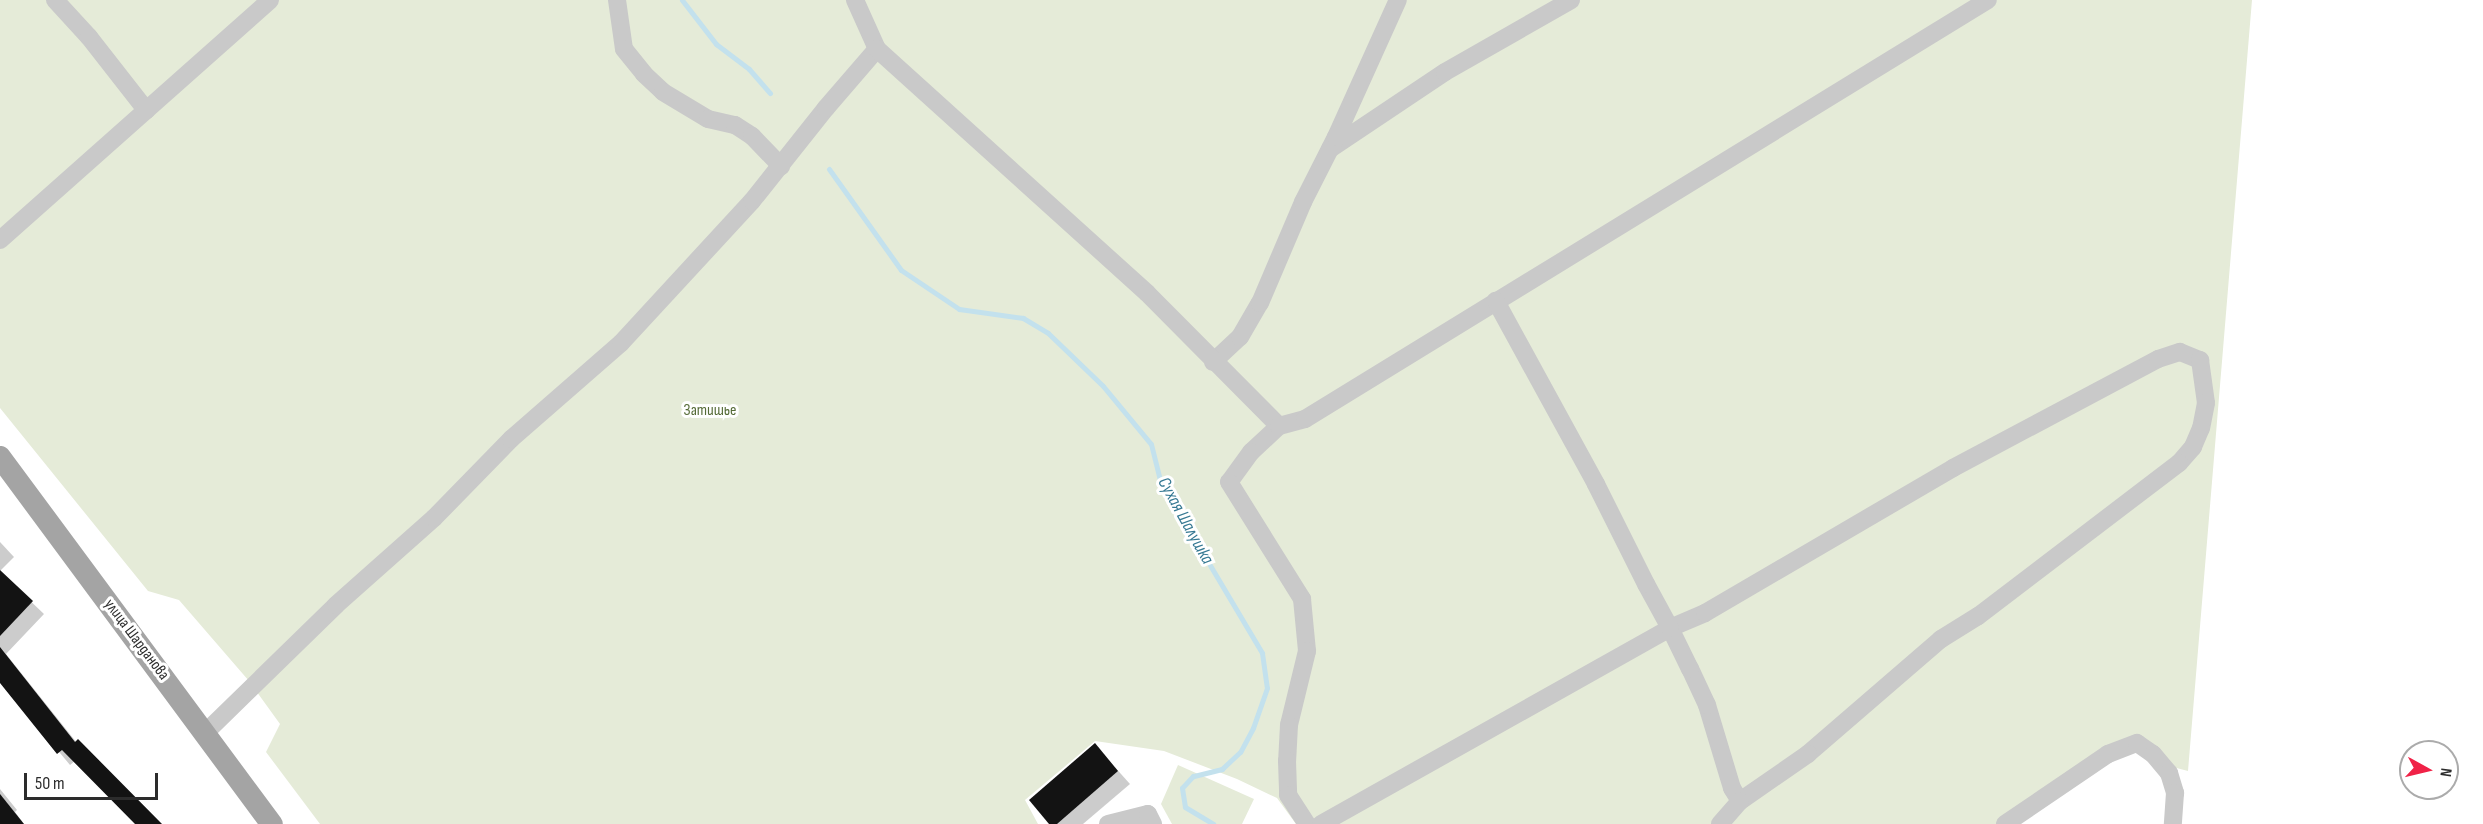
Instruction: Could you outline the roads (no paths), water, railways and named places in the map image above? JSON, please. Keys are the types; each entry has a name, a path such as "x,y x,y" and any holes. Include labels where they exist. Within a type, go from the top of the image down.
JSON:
{"main road":[{"name":"улица Шарданова","path":"0,457 272,824"}],"lane":[{"path":"55,0 89,37 146,110"},
{"path":"0,240 270,0"},
{"path":"617,0 624,49 644,74 663,92 708,118 735,125 752,136 781,166"},
{"path":"855,0 877,49 1147,293 1279,426"},
{"path":"1213,362 1240,337 1260,303 1303,202 1330,149 1398,0"},
{"path":"1330,149 1445,72 1571,0"},
{"path":"1304,823 1288,795 1287,761 1289,725 1307,651 1302,599 1229,482 1251,452 1279,426 1305,419 1988,0"},
{"path":"205,733 336,605 434,518 511,439 621,343 752,201 826,108 877,49"},
{"path":"1497,301 1596,484 1670,628 1707,705 1724,766 1740,801"},
{"path":"1321,824 1670,628 1705,613 1953,468 2158,359 2180,352 2200,360 2205,411 2193,447 2179,463 1978,616 1941,639 1808,754 1740,801 1720,824"},
{"path":"2005,824 2108,754 2137,743 2153,754 2169,773 2175,793 2173,824"},
{"path":"1108,824 1148,814 1153,824"}],"waterway":[{"name":"Сухая Шалушка","path":"682,0 716,44 749,69 770,93"},
{"name":"Сухая Шалушка","path":"829,169 901,270 959,309 1023,318 1048,333 1103,386 1151,444 1160,481 1262,653 1267,688 1253,728 1240,752 1222,769 1193,776 1182,788 1185,807 1213,824"}],"park label":[{"name":"Затишье","path":"710,411"}]}
